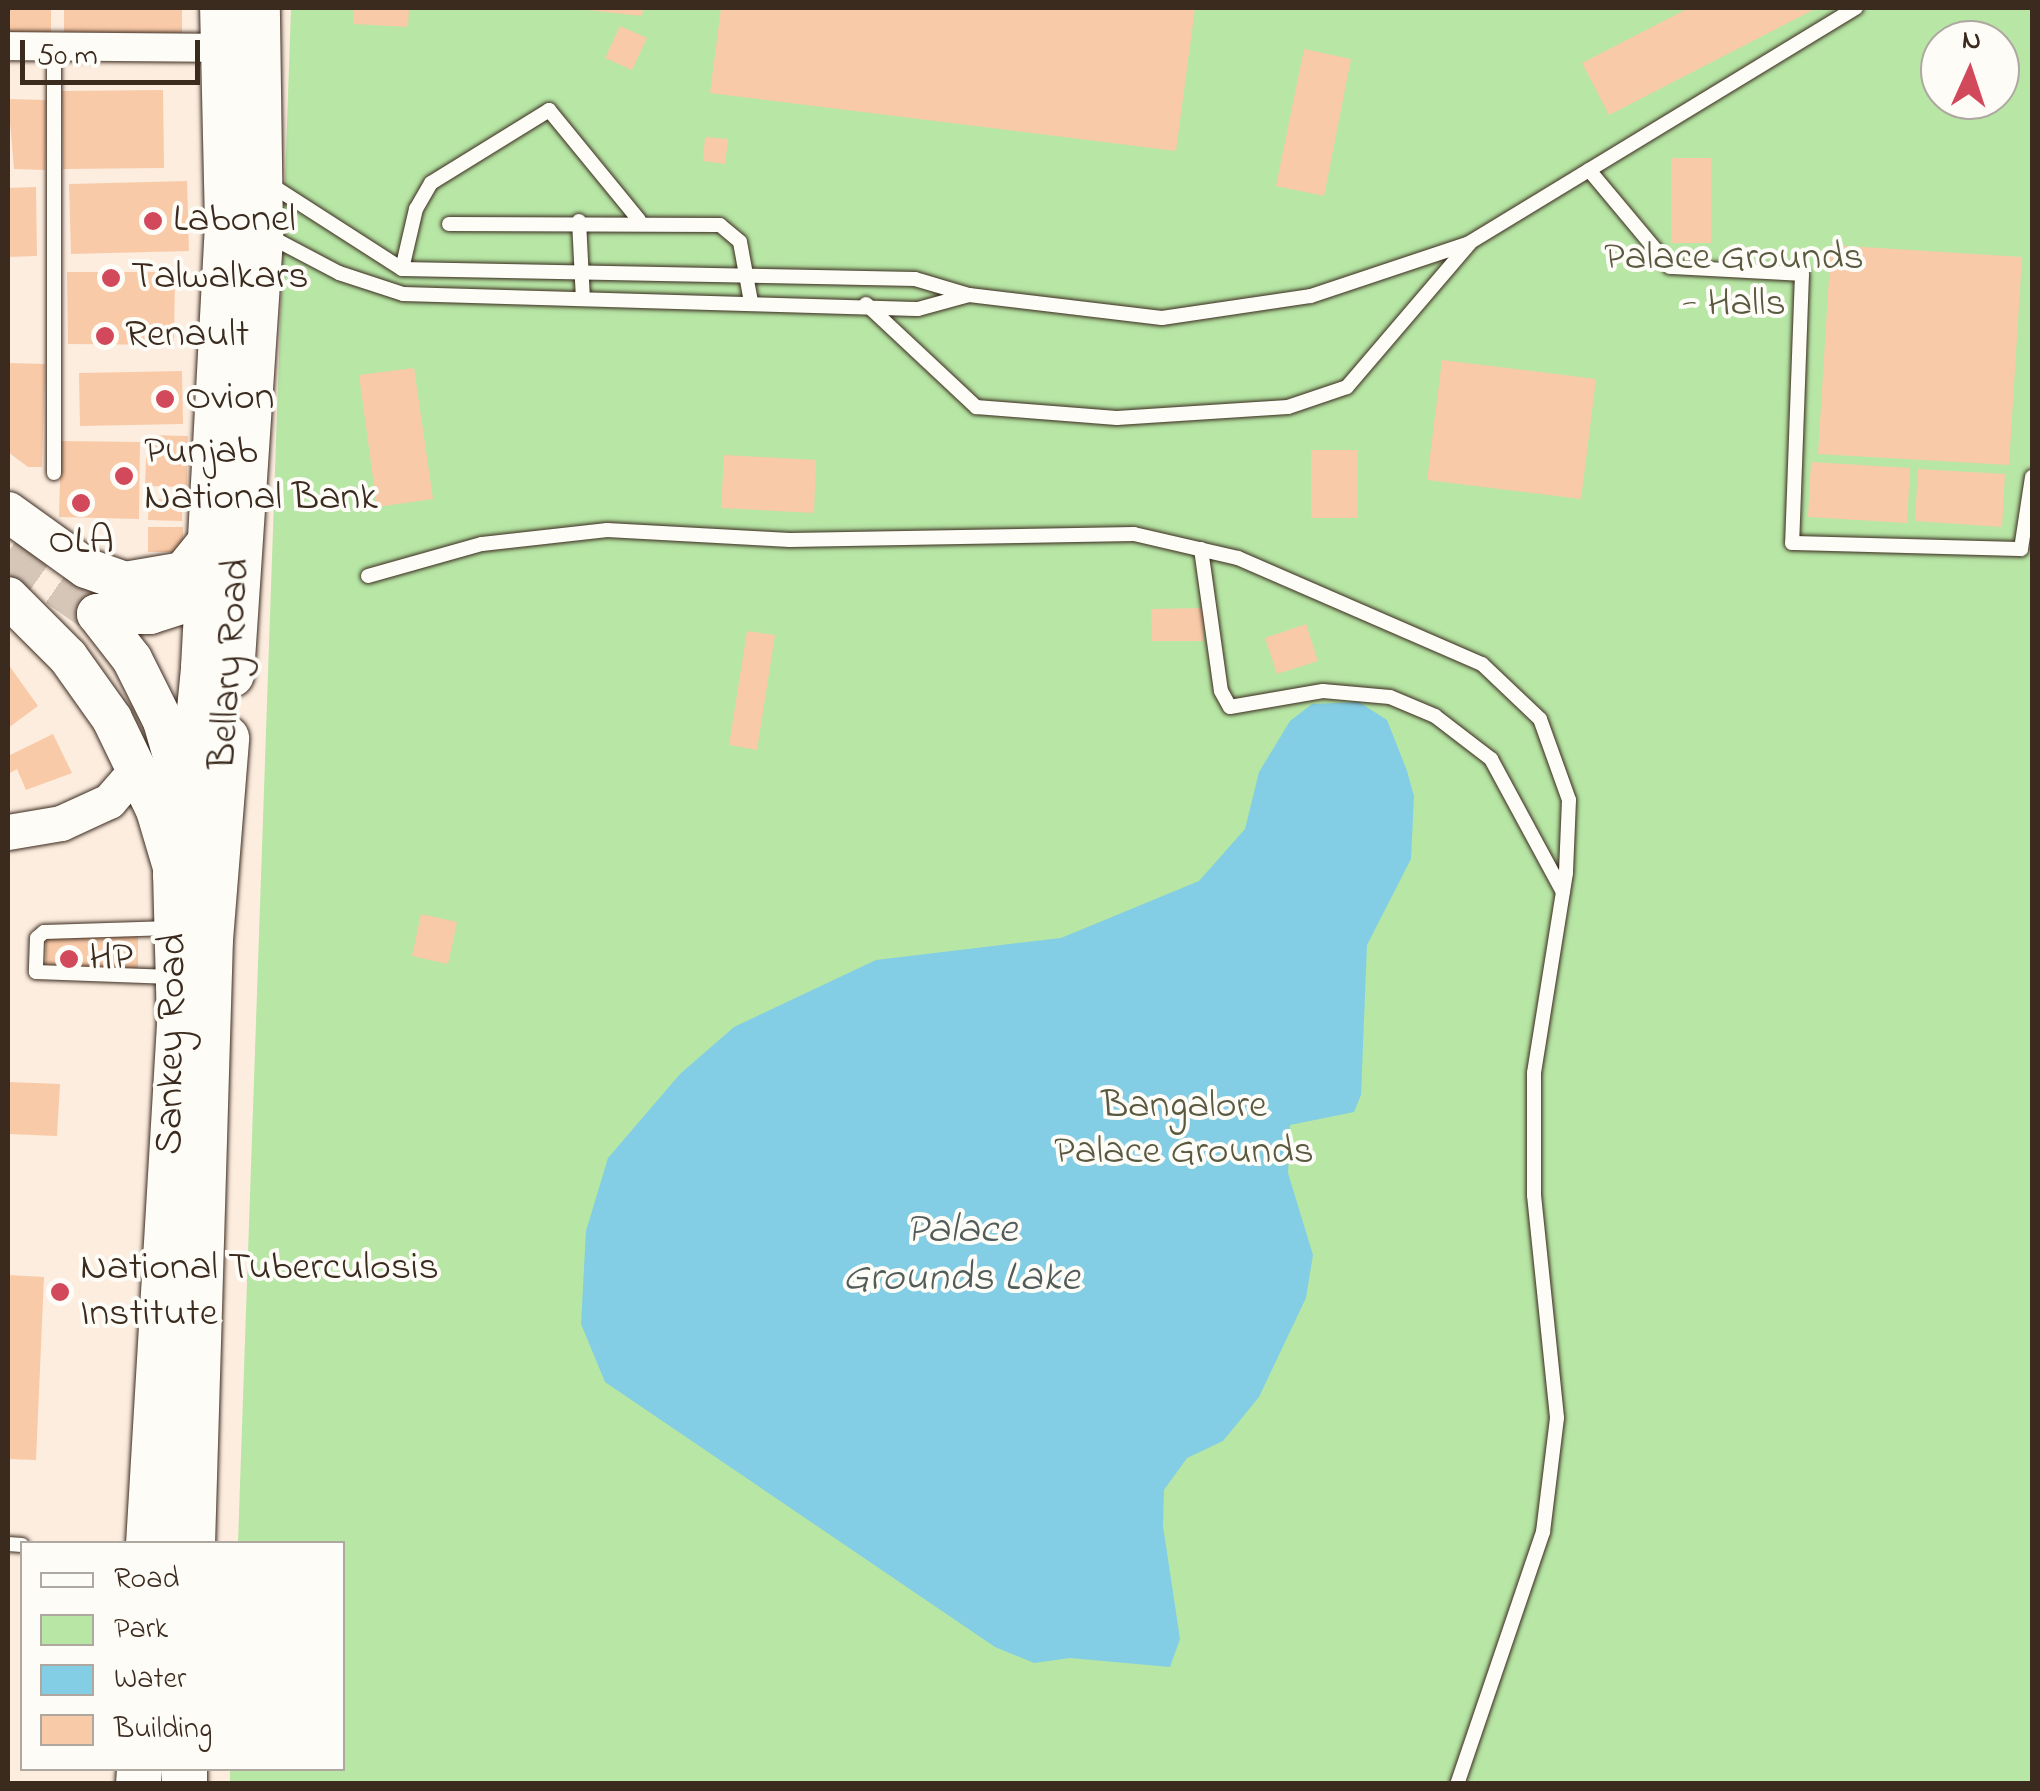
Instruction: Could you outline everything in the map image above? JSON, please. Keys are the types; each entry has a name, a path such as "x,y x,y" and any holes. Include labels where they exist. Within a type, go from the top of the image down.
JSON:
{"main road":[{"name":"Bellary Road","path":"200,923 260,232 257,8"},
{"name":"Bellary Road","path":"175,874 189,811 227,224 223,28"},
{"path":"8,512 86,568 124,582 183,572 205,562"},
{"path":"200,923 189,811 163,721 132,659 97,614 150,614 180,604 205,562"},
{"name":"Sankey Road","path":"8,597 68,658 112,718 175,874 200,923 192,1541"},
{"name":"Sankey Road","path":"148,1541 178,977 200,923"}],"street":[{"path":"8,46 54,47 223,28"},
{"path":"8,832 61,823 109,801 136,770"}],"lane":[{"path":"260,179 402,269 915,279 970,295 1162,318 1311,296 1469,243 1856,8"},
{"path":"54,47 54,473"},
{"path":"402,269 416,209 431,183 549,110 640,220"},
{"path":"1589,170 1670,267 1802,274 1792,543 2021,549 2032,477"},
{"path":"449,224 640,220 720,225 740,242 751,302"},
{"path":"579,222 584,299"},
{"path":"260,232 339,273 403,294 866,304 918,309 970,295"},
{"path":"866,304 976,406 1117,418 1288,408 1347,388 1469,243"},
{"path":"368,576 482,544 607,530 790,540 1134,534 1238,558 1482,664 1540,718 1569,800 1563,892 1534,1103 1534,1194 1557,1418 1542,1532 1457,1784"},
{"path":"1201,549 1222,691 1230,707 1323,690 1390,697 1435,716 1491,759 1563,892"},
{"path":"178,977 36,972 37,938 44,932 200,923"}],"green space":[{"name":"Bangalore Palace Grounds","path":"291,8 2032,8 2032,1783 230,1784 230,1771 345,1771 345,1541 238,1541"}],"water":[{"name":"Palace Grounds Lake","path":"1359,702 1387,720 1407,771 1414,796 1411,859 1367,945 1361,1095 1354,1112 1290,1125 1288,1173 1313,1255 1306,1298 1259,1397 1223,1441 1187,1458 1164,1490 1163,1526 1180,1639 1170,1667 1070,1658 1034,1663 995,1647 605,1382 581,1324 586,1231 608,1158 680,1074 734,1027 876,960 1061,938 1199,881 1245,829 1259,772 1290,721 1312,704"}],"building":[{"path":"8,8 51,8 51,38 8,38"},
{"path":"64,8 182,8 182,33 64,32"},
{"path":"354,8 409,8 408,27 353,24"},
{"path":"569,8 643,8 642,16"},
{"path":"721,8 1195,8 1176,151 710,93"},
{"path":"1689,8 1817,8 1609,115 1582,63"},
{"path":"620,26 647,38 632,70 605,58"},
{"path":"1304,49 1351,59 1324,196 1276,186"},
{"path":"163,90 164,168 63,169 62,91"},
{"path":"8,99 46,100 45,170 14,169"},
{"path":"705,137 728,139 725,164 703,161"},
{"path":"1671,158 1711,158 1711,243 1671,243"},
{"path":"187,181 189,251 71,254 69,184"},
{"path":"36,187 37,256 8,257 8,188"},
{"path":"1831,245 2022,257 2009,465 1818,454"},
{"path":"67,272 175,272 174,345 68,344"},
{"path":"1442,360 1596,379 1581,499 1427,480"},
{"path":"8,363 45,364 42,467 28,467 8,452"},
{"path":"414,368 433,499 377,507 359,375"},
{"path":"182,371 183,424 80,426 79,373"},
{"path":"147,435 188,436 187,487 145,486"},
{"path":"61,441 140,442 139,519 59,517"},
{"path":"1311,450 1358,450 1358,518 1311,518"},
{"path":"724,455 816,460 814,513 721,508"},
{"path":"1811,462 1910,468 1907,523 1808,517"},
{"path":"1918,469 2005,474 2002,527 1915,521"},
{"path":"149,499 183,500 182,521 148,520"},
{"path":"148,527 183,527 183,552 148,552"},
{"path":"1203,608 1203,641 1152,641 1151,609"},
{"path":"1306,624 1318,661 1277,674 1265,638"},
{"path":"747,631 775,635 757,750 729,745"},
{"path":"8,664 38,706 8,728"},
{"path":"53,734 72,773 26,790 17,769 8,774 8,756"},
{"path":"421,914 457,922 448,964 412,956"},
{"path":"46,934 138,936 138,971 46,969"},
{"path":"8,1082 60,1084 57,1136 8,1134"},
{"path":"8,1275 44,1277 36,1460 8,1459"}],"tunnel":[{"path":"8,552 97,614"}],"place":[{"name":"Labonel","path":"153,221"},
{"name":"Talwalkars","path":"111,278"},
{"name":"Renault","path":"105,336"},
{"name":"Ovion","path":"165,399"},
{"name":"Punjab National Bank","path":"124,476"},
{"name":"OLA","path":"81,503"},
{"name":"HP","path":"69,959"},
{"name":"National Tuberculosis Institute","path":"60,1292"}],"park label":[{"name":"Palace Grounds - Halls","path":"1734,282"}]}
